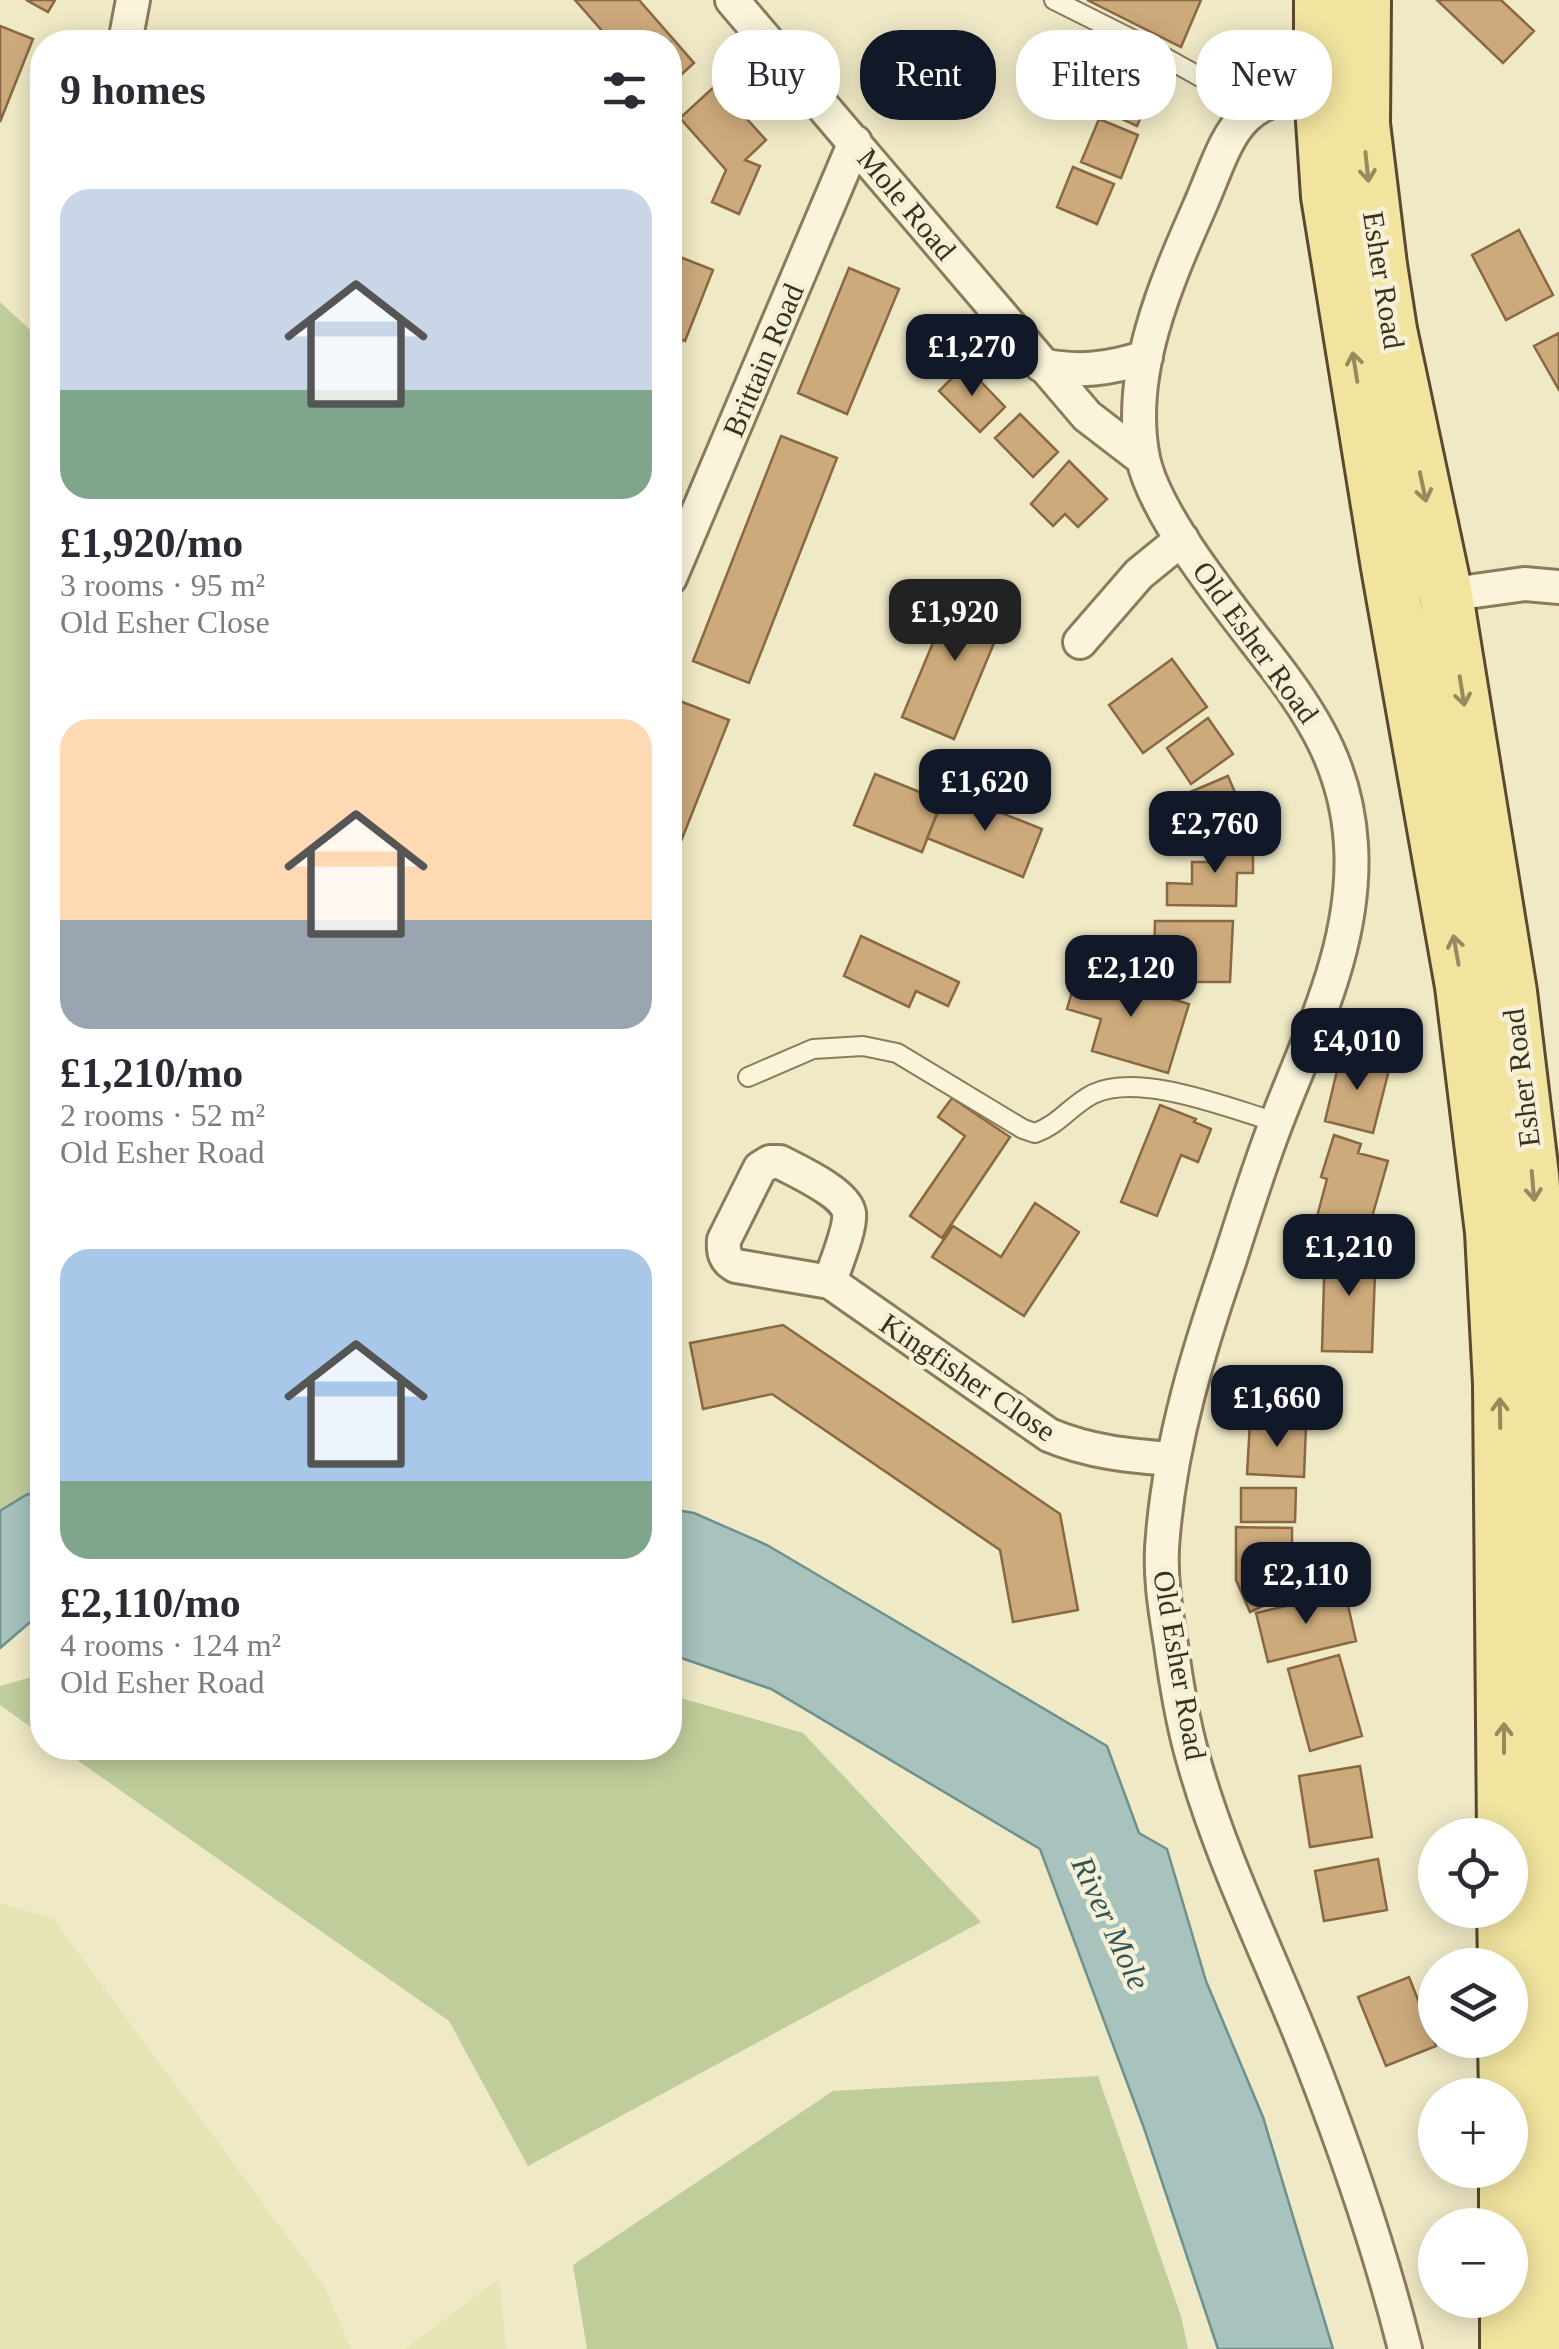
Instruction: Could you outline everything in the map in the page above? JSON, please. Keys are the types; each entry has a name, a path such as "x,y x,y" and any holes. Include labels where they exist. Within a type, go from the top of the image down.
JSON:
{"main road":[{"name":"Esher Road","path":"1320,0 1320,30"},
{"name":"Esher Road","path":"1364,0 1363,124 1380,265 1446,595 1510,992 1540,1273 1550,2349"},
{"name":"Esher Road","path":"1322,120 1328,196 1345,307 1462,986 1488,1198 1500,1384 1504,1818"},
{"path":"1507,2318 1507,2349"}],"street":[{"path":"126,30 132,0"},
{"name":"Mole Road","path":"732,0 858,129 1086,416 1143,459"},
{"name":"Old Esher Road","path":"1241,120 1227,143 1188,233 1146,358 1141,410 1143,459 1149,480 1182,538 1310,712 1334,763 1347,812 1351,876 1343,940 1331,986 1276,1122 1203,1338 1173,1459 1160,1566 1177,1684 1193,1759 1340,2138 1405,2349"},
{"name":"Brittain Road","path":"682,549 858,129"},
{"path":"1041,364 1070,371 1106,368 1146,358"},
{"path":"1080,642 1139,574 1182,538"},
{"path":"1446,595 1524,584 1559,587"},
{"name":"Kingfisher Close","path":"830,1282 1049,1435 1102,1452 1173,1459"}],"lane":[{"path":"1054,0 1196,74"},
{"path":"748,1077 814,1049 862,1046 898,1053 1022,1129 1035,1133 1060,1122 1090,1096 1112,1087 1156,1091 1276,1122"}],"green space":[{"path":"0,302 30,330 30,1494 0,1511"},
{"path":"30,1677 30,1726 0,1705 0,1686"},
{"path":"682,1698 803,1733 981,1922 528,2166 449,2021 77,1760 682,1760"},
{"path":"0,1903 53,1919 324,2286 351,2349 0,2349"},
{"path":"1098,2076 1181,2316 1188,2349 587,2349 573,2265 833,2091"},
{"path":"499,2279 506,2349 405,2349"}],"water":[{"path":"30,1494 30,1622 0,1648 0,1511"},
{"name":"River Mole","path":"682,1511 767,1545 1107,1746 1139,1833 1167,1849 1206,1981 1263,2117 1333,2349 1218,2349 1144,2128 1040,1849 771,1689 682,1658"}],"building":[{"path":"26,0 55,0 48,12"},
{"path":"575,0 639,0 665,30 601,30"},
{"path":"1087,0 1201,0 1181,47 1176,44 1176,30 1147,30"},
{"path":"1437,0 1501,0 1534,31 1503,63"},
{"path":"0,26 30,38 30,47 0,122"},
{"path":"682,49 694,63 682,74"},
{"path":"712,89 712,120 748,120 766,140 745,160 760,166 739,214 712,202 726,170 682,120"},
{"path":"1099,120 1138,135 1121,178 1081,162"},
{"path":"1073,167 1114,184 1097,224 1057,207"},
{"path":"1519,230 1553,295 1506,320 1472,255"},
{"path":"682,258 713,270 685,341 682,340"},
{"path":"849,268 899,289 847,414 798,393"},
{"path":"1559,333 1559,390 1534,346"},
{"path":"965,365 1005,407 980,432 939,391"},
{"path":"1020,414 1058,452 1033,477 995,438"},
{"path":"781,436 837,458 749,683 693,661"},
{"path":"1069,461 1107,499 1078,527 1065,514 1053,526 1031,504"},
{"path":"955,590 1007,612 954,739 902,717"},
{"path":"1172,659 1207,707 1143,753 1109,705"},
{"path":"682,702 729,720 682,839"},
{"path":"1208,718 1233,754 1191,784 1167,748"},
{"path":"875,774 942,801 922,852 854,825"},
{"path":"1228,776 1247,820 1195,843 1176,798"},
{"path":"946,791 1042,829 1023,877 927,838"},
{"path":"1210,841 1253,841 1253,873 1237,873 1236,906 1167,905 1167,883 1192,884 1192,862 1209,862"},
{"path":"1155,921 1233,921 1230,982 1191,982 1192,964 1154,964"},
{"path":"861,936 959,982 948,1006 916,991 909,1007 844,976"},
{"path":"1078,971 1154,993 1157,981 1176,987 1172,999 1189,1004 1168,1073 1092,1051 1101,1019 1067,1009"},
{"path":"1341,1054 1390,1066 1373,1133 1325,1121"},
{"path":"952,1098 1010,1137 942,1238 910,1216 965,1136 938,1117"},
{"path":"1160,1105 1211,1129 1198,1162 1181,1155 1157,1216 1121,1202"},
{"path":"1334,1135 1361,1144 1358,1153 1388,1161 1366,1238 1315,1224 1327,1179 1321,1177"},
{"path":"1035,1203 1079,1232 1024,1316 932,1257 953,1226 1001,1257"},
{"path":"1325,1245 1376,1247 1372,1352 1322,1351"},
{"path":"783,1325 1060,1514 1078,1610 1013,1622 1000,1550 772,1394 703,1409 690,1343"},
{"path":"1261,1375 1314,1379 1311,1417 1259,1413"},
{"path":"1250,1422 1306,1425 1304,1477 1247,1474"},
{"path":"1241,1488 1296,1488 1295,1522 1241,1522"},
{"path":"1236,1527 1292,1528 1292,1553 1310,1553 1308,1581 1277,1580 1283,1597 1250,1612 1236,1580"},
{"path":"1345,1592 1356,1641 1268,1662 1256,1613"},
{"path":"1339,1655 1362,1736 1310,1751 1288,1669"},
{"path":"1360,1766 1372,1837 1310,1847 1299,1776"},
{"path":"1378,1859 1387,1910 1324,1921 1315,1871"},
{"path":"1409,1977 1418,2000 1418,2053 1386,2066 1358,1997"}]}
